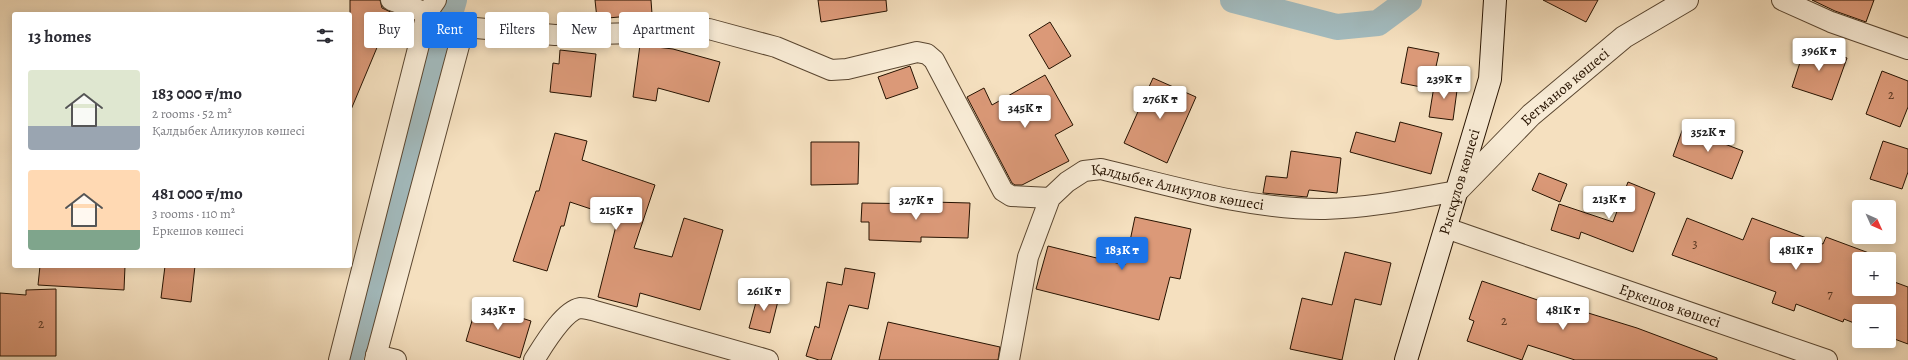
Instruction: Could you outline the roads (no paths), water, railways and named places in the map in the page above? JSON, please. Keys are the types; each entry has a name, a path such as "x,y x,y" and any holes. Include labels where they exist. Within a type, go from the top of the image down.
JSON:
{"main road":[{"name":"Рысқұлов көшесі","path":"1406,360 1490,79 1495,0"},
{"name":"Бегманов көшесі","path":"1457,191 1531,116 1624,37 1687,0"}],"street":[{"path":"339,360 431,7 391,0"},
{"path":"1782,0 1831,22 1908,49"},
{"path":"396,360 375,358 464,27 555,35 671,32 708,29 776,47 831,70 847,69 917,52 927,54 934,60 1004,191 1011,196 1050,198"},
{"name":"Қалдыбек Аликулов көшесі","path":"1009,360 1028,257 1050,198 1067,182 1084,171 1101,169 1204,194 1293,207 1324,209 1372,206 1457,191"},
{"name":"Еркешов көшесі","path":"1446,228 1827,360"},
{"path":"534,360 564,319 572,311 579,308 592,310 768,360"}],"waterway":[{"path":"350,360 454,0"},
{"path":"1233,0 1337,27 1378,23 1409,0"}]}
